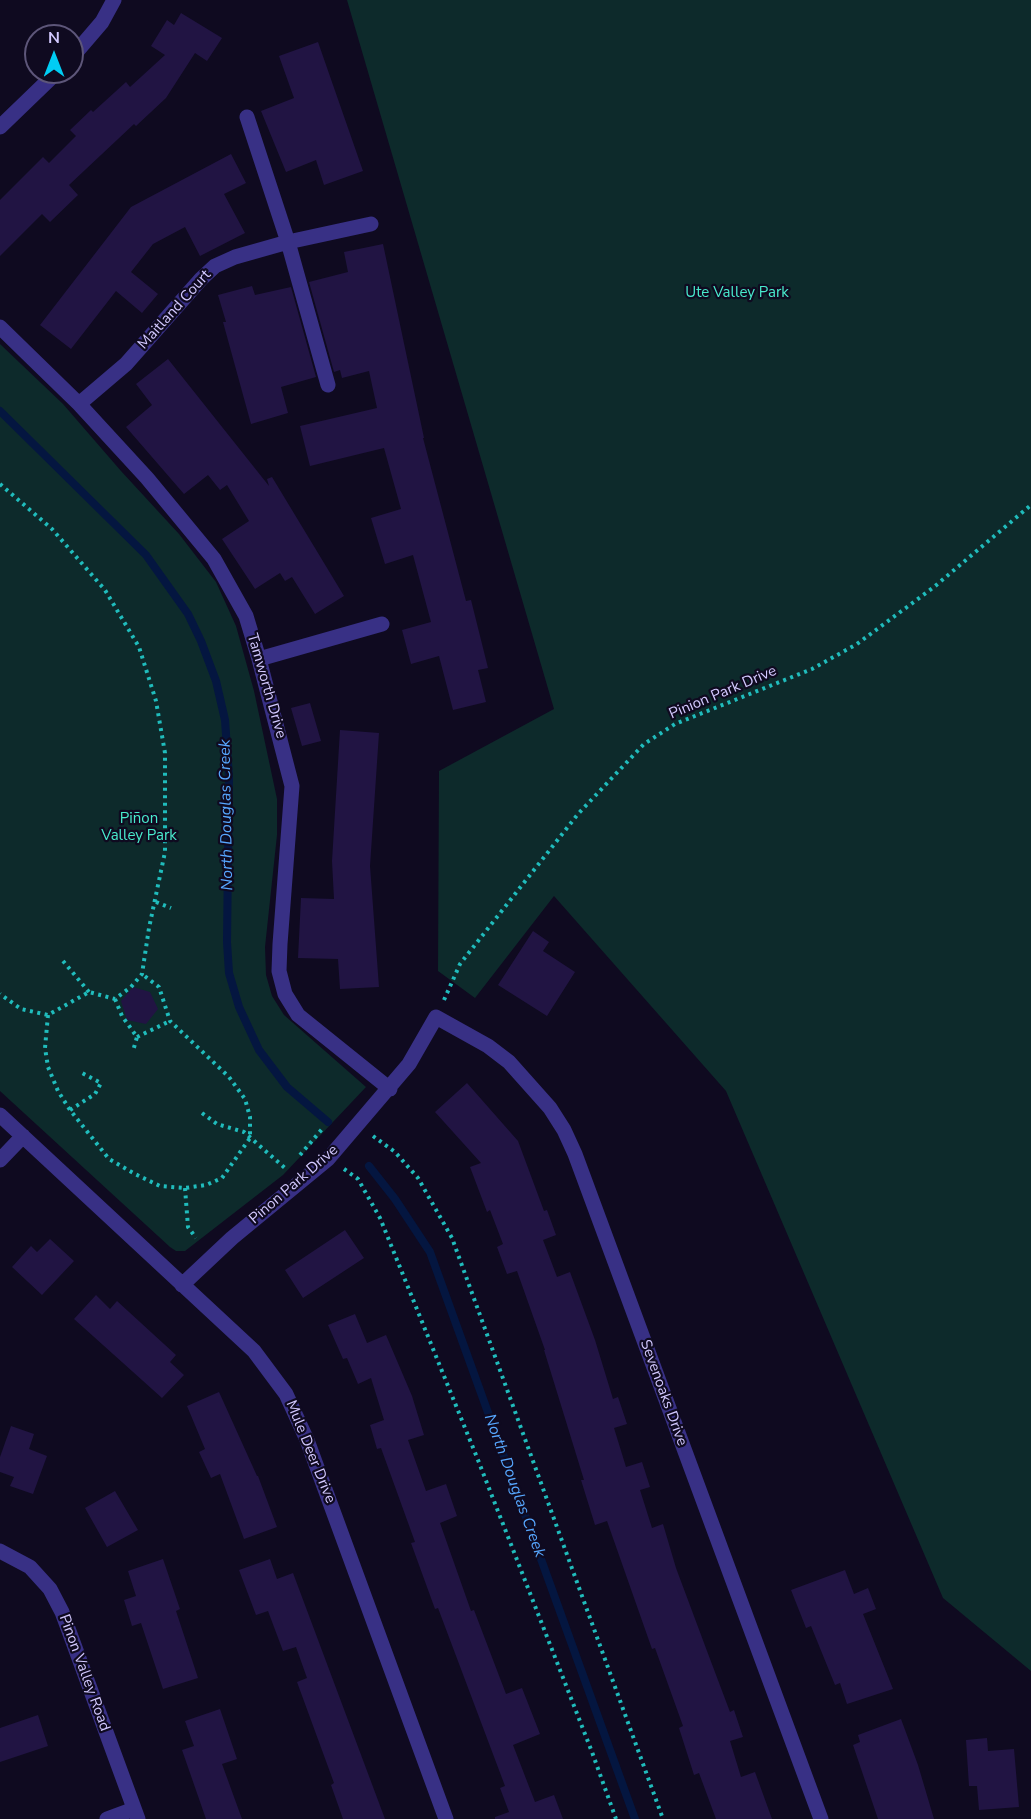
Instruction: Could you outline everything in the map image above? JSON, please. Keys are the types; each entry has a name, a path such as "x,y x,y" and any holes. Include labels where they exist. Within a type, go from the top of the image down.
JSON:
{"street":[{"path":"84,43 102,22 114,0"},
{"path":"0,127 45,84"},
{"path":"248,117 288,242 328,385"},
{"name":"Maitland Court","path":"79,405 126,364 215,266 235,257 288,242 371,224"},
{"name":"Tamworth Drive","path":"0,327 79,405 147,478 214,559 246,616 260,659 292,786 279,971 285,994 298,1015 390,1089"},
{"path":"260,659 382,624"},
{"name":"Pinon Park Drive","path":"182,1285 232,1238 328,1159 390,1089 409,1064 436,1017"},
{"name":"Sevenoaks Drive","path":"436,1017 488,1046 509,1062 550,1108 564,1130 821,1819"},
{"name":"Mule Deer Drive","path":"0,1115 254,1351 286,1394 307,1440 446,1819"},
{"path":"0,1160 23,1136"},
{"name":"Pinon Valley Road","path":"0,1551 30,1567 50,1589 62,1612 136,1814"},
{"path":"107,1819 136,1814"}],"path":[{"path":"0,484 52,529 105,590 139,647 156,701 165,753 165,852 142,974 131,987 115,999"},
{"name":"Pinion Park Drive","path":"436,1017 460,964 578,814 644,744 675,724 812,669 857,644 934,587 1031,505"},
{"path":"156,902 171,908"},
{"path":"63,961 89,992 115,999"},
{"path":"48,1015 45,1048 48,1067 70,1110 110,1159 160,1186 185,1188 206,1185 222,1178 250,1138 250,1117 244,1099 229,1077 170,1021 159,987 142,974"},
{"path":"0,994 21,1009 48,1015 89,992"},
{"path":"115,999 122,1016 137,1037"},
{"path":"133,1051 137,1037 170,1021"},
{"path":"70,1110 95,1094 101,1083 82,1073"},
{"path":"202,1113 217,1124 244,1132 300,1182"},
{"path":"357,1126 395,1152 418,1178 452,1238 663,1819"},
{"path":"287,1170 323,1128"},
{"path":"328,1159 358,1179 380,1218 482,1471 616,1819"},
{"path":"185,1188 188,1227 196,1238"}],"green space":[{"name":"Ute Valley Park","path":"347,0 1031,0 1031,1671 943,1598 726,1091 554,896 475,998 438,971 439,771 554,709"},
{"name":"Piñon Valley Park","path":"0,344 63,404 179,534 216,582 236,626 254,691 277,799 277,835 265,947 266,975 272,996 284,1015 366,1087 283,1175 185,1251 176,1251 170,1247 0,1091"}],"building":[{"path":"181,13 222,38 207,61 195,53 166,98 136,126 134,124 69,185 78,195 50,222 42,214 0,256 0,200 43,157 49,163 76,136 70,130 91,110 93,112 126,82 130,87 165,55 151,46 167,20 174,25"},
{"path":"318,42 363,171 324,185 316,160 286,172 261,111 294,98 279,56"},
{"path":"231,154 246,183 224,194 245,233 200,256 185,227 153,244 131,272 158,294 142,313 116,291 71,349 40,325 131,207"},
{"path":"383,244 423,438 466,601 471,600 488,668 478,670 486,702 453,710 439,656 411,664 402,630 431,622 413,555 385,564 371,518 401,509 384,448 310,466 300,426 377,408 369,371 342,378 340,370 334,372 309,282 348,272 344,252"},
{"path":"252,286 255,295 291,287 316,377 281,387 288,413 251,424 223,322 226,322 218,295"},
{"path":"168,359 269,486 267,479 272,477 344,596 315,614 292,577 285,581 280,573 255,589 222,539 249,521 227,485 220,490 208,475 184,494 126,427 152,405 136,384"},
{"path":"310,703 321,741 302,746 291,708"},
{"path":"340,730 379,733 370,866 379,987 340,989 338,959 298,958 301,898 334,899 332,861"},
{"path":"533,931 549,942 543,951 575,972 547,1016 498,985"},
{"path":"133,987 150,992 158,1009 146,1024 127,1020 121,1001"},
{"path":"467,1083 518,1141 544,1211 547,1210 556,1235 543,1240 557,1277 570,1272 595,1340 613,1399 618,1397 627,1424 614,1428 626,1467 642,1462 650,1487 640,1490 652,1528 663,1524 676,1568 707,1651 730,1712 734,1710 743,1737 730,1741 741,1777 755,1772 772,1819 716,1819 699,1773 694,1775 679,1728 683,1726 655,1648 652,1649 607,1521 595,1525 545,1350 517,1271 507,1274 497,1247 503,1244 490,1210 487,1212 470,1167 481,1163 435,1112"},
{"path":"345,1230 364,1258 303,1298 285,1270"},
{"path":"50,1239 74,1261 42,1295 12,1267 31,1246 37,1252"},
{"path":"96,1295 110,1309 117,1301 176,1355 170,1362 184,1375 162,1398 74,1319"},
{"path":"355,1314 367,1343 386,1335 412,1396 424,1435 408,1440 426,1491 446,1484 457,1516 440,1523 471,1611 474,1610 506,1694 522,1688 540,1734 513,1745 535,1802 554,1795 563,1819 495,1819 509,1812 500,1788 505,1786 438,1608 435,1609 411,1543 415,1542 381,1448 377,1449 370,1425 384,1420 371,1378 358,1384 347,1358 343,1359 328,1325"},
{"path":"219,1392 258,1476 277,1527 244,1539 220,1474 211,1478 199,1452 205,1449 187,1406"},
{"path":"11,1426 34,1434 29,1449 47,1456 33,1494 10,1486 14,1477 0,1472 0,1457"},
{"path":"115,1491 138,1530 107,1547 85,1508"},
{"path":"163,1559 180,1609 176,1611 198,1678 163,1689 141,1623 132,1626 124,1600 136,1596 128,1571"},
{"path":"270,1559 277,1579 293,1573 385,1819 343,1819 331,1785 334,1783 297,1682 307,1678 296,1647 283,1651 268,1611 256,1615 239,1570"},
{"path":"845,1570 854,1594 868,1588 876,1609 863,1614 893,1689 847,1704 840,1683 835,1685 811,1626 806,1628 791,1590"},
{"path":"220,1709 237,1759 222,1764 242,1819 206,1819 182,1750 194,1746 185,1721"},
{"path":"38,1715 48,1746 0,1762 0,1728"},
{"path":"901,1719 934,1819 878,1819 853,1745 860,1742 858,1735"},
{"path":"987,1738 988,1751 1014,1749 1019,1807 979,1810 977,1786 969,1786 966,1740"}],"waterway":[{"name":"North Douglas Creek","path":"0,411 146,555 188,614 201,641 216,681 225,720 229,777 227,942 229,973 239,1007 259,1050 287,1087 328,1122"},
{"name":"North Douglas Creek","path":"369,1166 395,1199 430,1252 635,1819"}]}
